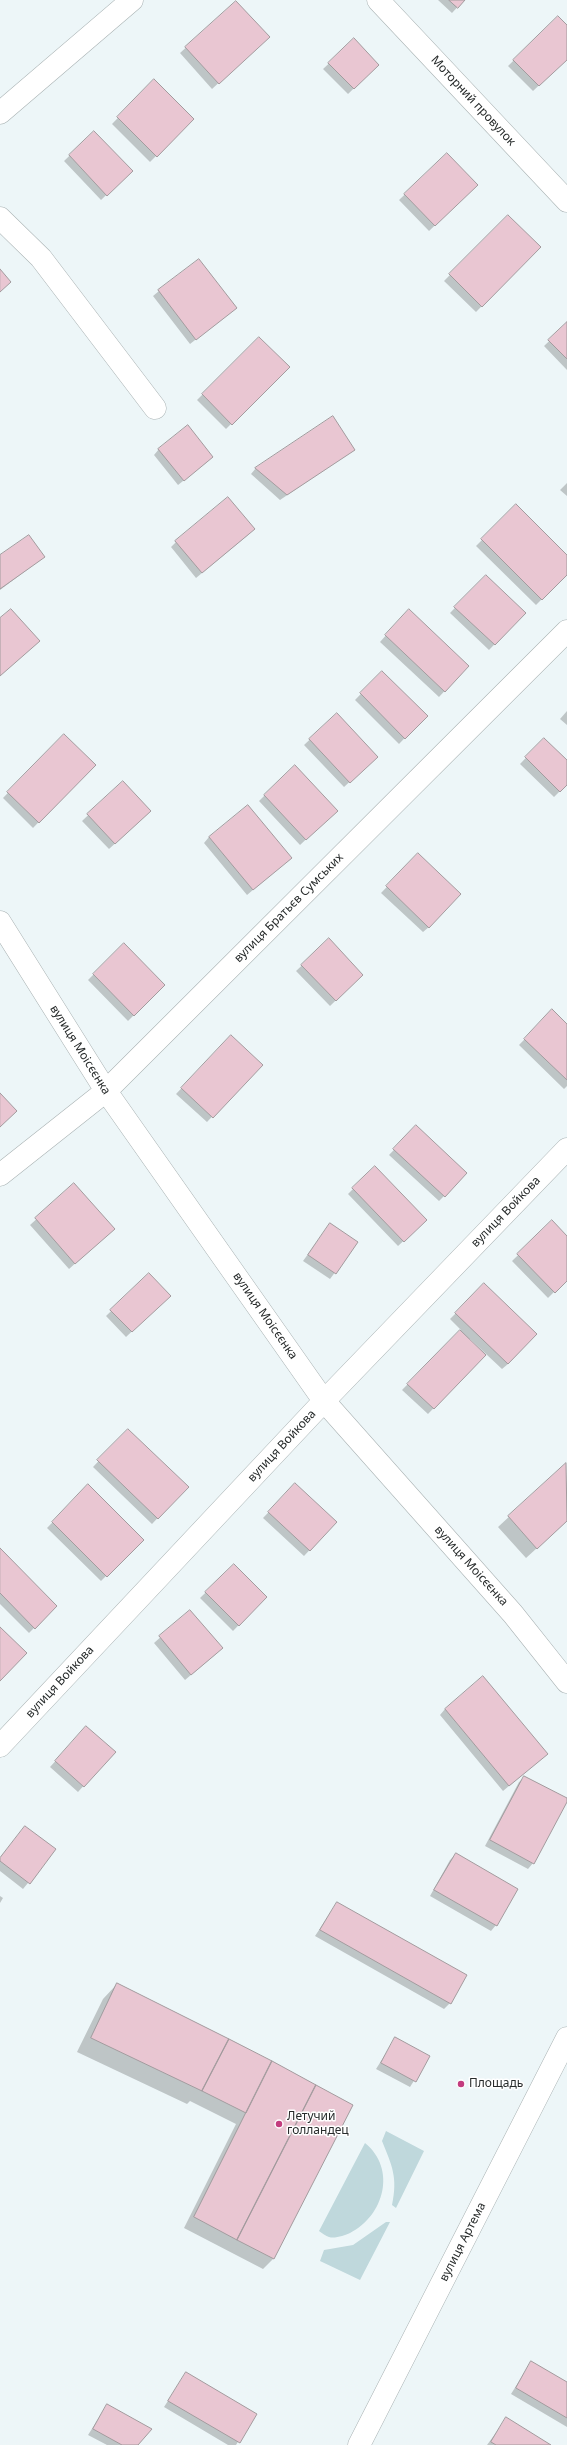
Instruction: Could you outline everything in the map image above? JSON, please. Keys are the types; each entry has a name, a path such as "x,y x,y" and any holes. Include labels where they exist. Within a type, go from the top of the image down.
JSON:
{"street":[{"path":"0,113 132,0"},
{"name":"Моторний провулок","path":"378,0 567,201"},
{"path":"0,218 41,258 155,408"},
{"name":"вулиця Братьєв Сумських","path":"0,1175 106,1091 567,631"},
{"name":"вулиця Моісєєнка","path":"0,922 106,1091 324,1401 513,1614 567,1682"},
{"name":"вулиця Войкова","path":"0,1746 324,1401 567,1149"},
{"name":"вулиця Артема","path":"359,2445 567,2038"}],"shaded area":[{"path":"386,2131 424,2151 396,2208 392,2205 394,2195 393,2172 382,2141"},
{"path":"365,2143 375,2154 381,2166 383,2178 382,2191 378,2204 362,2225 345,2235 329,2237 319,2231"},
{"path":"386,2222 390,2222 360,2280 320,2261 324,2250 353,2245"}],"building":[{"path":"449,0 465,0 458,8"},
{"path":"236,1 270,37 219,84 185,47"},
{"path":"558,16 567,25 567,60 539,86 513,60"},
{"path":"354,38 379,65 354,89 328,63"},
{"path":"154,79 194,119 157,157 117,117"},
{"path":"94,131 133,171 107,196 69,155"},
{"path":"447,153 478,185 435,226 404,194"},
{"path":"508,215 541,247 482,307 449,274"},
{"path":"199,259 237,308 196,340 158,290"},
{"path":"0,269 11,282 0,292"},
{"path":"567,322 567,359 548,340"},
{"path":"259,337 290,367 232,425 202,394"},
{"path":"333,416 355,450 287,495 255,468"},
{"path":"188,425 213,457 184,481 158,449"},
{"path":"228,497 255,529 202,573 175,541"},
{"path":"516,504 567,555 567,575 542,600 481,539"},
{"path":"29,535 45,557 0,589 0,555"},
{"path":"486,575 526,613 495,645 454,607"},
{"path":"11,609 40,641 0,676 0,618"},
{"path":"409,609 469,666 445,692 385,635"},
{"path":"382,671 428,716 405,739 360,693"},
{"path":"337,713 378,757 350,783 309,739"},
{"path":"64,734 96,765 39,823 7,792"},
{"path":"544,738 567,760 567,785 560,792 525,757"},
{"path":"295,765 338,811 306,840 264,795"},
{"path":"123,781 151,811 115,844 87,814"},
{"path":"248,805 292,858 253,890 209,837"},
{"path":"418,853 461,894 429,928 386,886"},
{"path":"329,938 363,975 336,1001 301,965"},
{"path":"124,943 165,985 134,1016 93,974"},
{"path":"552,1009 567,1024 567,1080 524,1039"},
{"path":"231,1035 263,1065 213,1118 181,1088"},
{"path":"0,1093 17,1111 0,1127"},
{"path":"416,1125 467,1173 445,1197 393,1149"},
{"path":"375,1166 427,1220 404,1242 352,1188"},
{"path":"74,1183 115,1229 75,1264 35,1218"},
{"path":"552,1220 567,1236 567,1281 555,1293 517,1254"},
{"path":"330,1223 358,1242 336,1274 308,1255"},
{"path":"149,1273 171,1296 132,1332 110,1310"},
{"path":"484,1283 537,1334 508,1364 455,1313"},
{"path":"460,1330 486,1355 434,1409 407,1384"},
{"path":"128,1429 189,1487 158,1519 97,1460"},
{"path":"566,1463 567,1521 537,1549 508,1516"},
{"path":"295,1483 337,1522 310,1551 268,1512"},
{"path":"88,1484 144,1540 107,1577 52,1522"},
{"path":"0,1548 57,1606 35,1629 0,1593"},
{"path":"234,1564 267,1597 239,1626 205,1592"},
{"path":"190,1610 223,1648 191,1675 159,1636"},
{"path":"0,1627 27,1653 0,1681"},
{"path":"483,1676 548,1754 509,1786 445,1709"},
{"path":"86,1726 116,1752 84,1787 55,1761"},
{"path":"524,1776 567,1798 567,1802 534,1864 490,1840"},
{"path":"25,1826 56,1849 30,1884 0,1861 0,1858"},
{"path":"456,1853 518,1889 497,1926 434,1890"},
{"path":"337,1902 467,1975 451,2004 320,1930"},
{"path":"117,1983 229,2039 202,2091 91,2038"},
{"path":"395,2037 430,2056 416,2082 381,2063"},
{"path":"229,2039 272,2061 246,2113 202,2091"},
{"path":"272,2061 316,2085 237,2240 194,2217"},
{"path":"316,2085 353,2105 274,2259 237,2240"},
{"path":"531,2361 567,2382 567,2418 516,2388"},
{"path":"186,2372 257,2414 240,2443 168,2401"},
{"path":"107,2404 152,2429 138,2445 122,2445 93,2429"},
{"path":"506,2417 551,2445 496,2445 491,2442"}],"place":[{"name":"Площадь","path":"461,2084"},
{"name":"Летучий голландец","path":"279,2124"}]}
